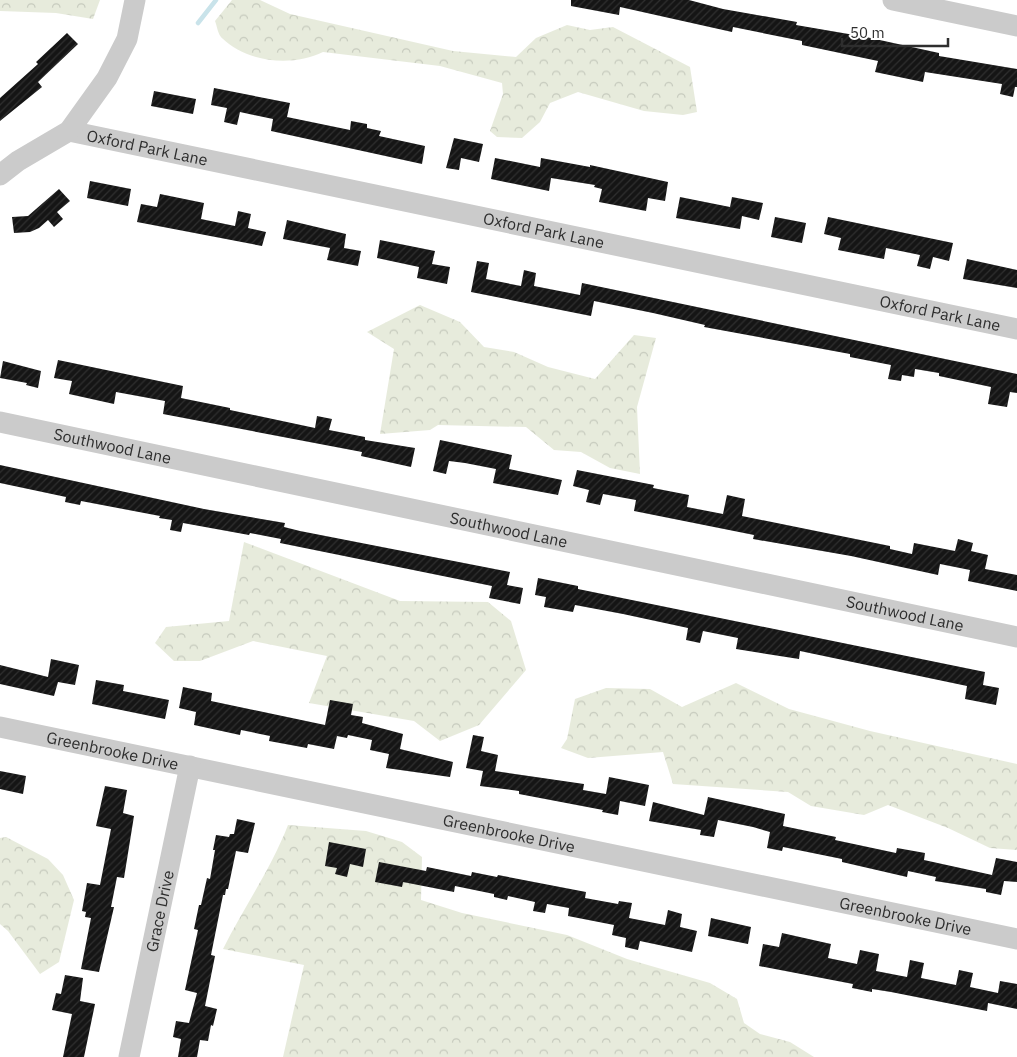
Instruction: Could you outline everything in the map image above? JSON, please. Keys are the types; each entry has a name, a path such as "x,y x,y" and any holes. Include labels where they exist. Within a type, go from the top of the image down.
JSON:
{"street":[{"path":"0,176 18,161 69,131 107,78 127,39 135,0"},
{"path":"893,0 1017,26"},
{"name":"Oxford Park Lane","path":"69,131 1017,328"},
{"name":"Southwood Lane","path":"0,422 1017,636"},
{"name":"Greenbrooke Drive","path":"0,727 1017,939"},
{"name":"Grace Drive","path":"129,1057 190,766"}],"green space":[{"path":"0,0 100,0 93,19 56,13 0,11"},
{"path":"232,0 260,0 290,14 453,51 516,57 536,38 567,25 590,30 613,27 690,67 697,112 683,115 644,111 578,92 550,103 540,122 522,138 497,137 490,131 503,94 502,83 440,66 323,52 298,60 284,61 257,57 244,53 232,46 219,33 215,21"},
{"path":"420,305 460,322 484,347 514,352 548,367 595,379 634,335 656,338 637,407 640,474 610,468 581,452 554,450 526,427 438,425 430,430 380,434 394,349 367,332"},
{"path":"244,542 400,601 488,602 511,621 526,670 479,725 440,741 414,721 309,703 327,656 253,641 200,661 174,661 155,643 166,627 229,621"},
{"path":"736,683 789,709 870,731 1017,764 1017,850 990,848 948,828 888,805 864,815 811,806 788,792 673,784 663,752 588,758 561,748 567,739 575,699 606,688 650,689 682,707"},
{"path":"288,825 366,831 402,842 422,857 421,900 462,913 567,935 627,959 710,983 737,999 744,1023 760,1034 790,1042 814,1057 283,1057 304,965 223,949 274,857"},
{"path":"6,837 48,859 63,875 74,900 59,962 40,974 8,931 0,924 0,838"}],"building":[{"path":"571,0 689,0 723,9 797,22 796,25 866,37 939,53 939,56 1017,69 1017,87 1015,87 1013,97 1000,94 1002,84 925,72 923,82 875,72 878,61 802,45 802,41 733,27 732,32 620,7 619,15 571,6"},
{"path":"67,33 78,44 38,82 42,87 0,121 0,98 38,64 36,62"},
{"path":"214,88 290,103 287,117 350,130 351,121 367,124 367,128 381,131 379,136 425,146 422,164 271,131 273,119 240,112 237,125 224,122 227,108 211,105"},
{"path":"154,91 196,99 193,114 151,106"},
{"path":"454,138 483,144 479,162 461,158 459,170 446,168"},
{"path":"495,158 540,167 541,158 590,167 590,165 668,182 665,201 648,198 646,211 599,202 602,189 594,187 595,185 551,178 549,191 491,179"},
{"path":"90,181 131,189 128,206 87,198"},
{"path":"59,189 70,201 57,212 63,219 54,227 48,220 39,228 30,232 14,233 12,217 28,216"},
{"path":"160,194 204,203 201,219 235,226 238,211 251,214 248,228 266,232 262,246 137,222 141,204 157,207"},
{"path":"680,197 730,207 732,197 763,203 759,220 742,216 740,229 676,218"},
{"path":"775,217 806,223 802,243 771,237"},
{"path":"828,217 953,243 949,261 933,257 930,269 917,266 920,255 886,248 884,259 838,250 841,238 824,234"},
{"path":"287,220 346,234 344,248 361,251 358,266 327,260 330,248 283,239"},
{"path":"380,240 435,251 432,264 450,267 447,284 417,278 419,267 377,258"},
{"path":"967,259 1017,270 1017,288 963,279"},
{"path":"477,261 489,263 486,279 521,286 524,270 536,273 534,286 580,295 582,283 1017,374 1017,393 1010,392 1007,407 988,404 991,387 939,376 939,373 915,369 914,377 902,375 901,381 888,379 891,365 850,357 850,354 704,327 705,325 594,301 591,316 471,292"},
{"path":"58,360 183,386 181,398 230,408 230,410 315,428 317,416 332,419 329,430 365,437 365,440 415,448 411,467 361,456 362,452 163,414 165,401 116,392 114,404 69,394 72,381 54,378"},
{"path":"3,361 41,371 38,388 26,385 27,383 0,378"},
{"path":"440,440 512,455 509,469 562,480 558,495 493,483 496,469 465,463 449,461 446,474 433,471"},
{"path":"0,465 204,509 285,523 284,527 300,531 510,572 507,585 523,588 520,604 489,598 492,586 280,543 281,539 250,533 249,535 183,523 181,532 170,530 172,520 159,518 160,516 81,501 80,505 65,502 66,497 0,483"},
{"path":"577,470 654,485 653,488 689,495 687,507 723,514 727,495 745,499 742,516 890,546 890,549 912,554 914,543 955,551 958,539 973,543 971,551 988,555 985,569 1017,575 1017,591 968,581 970,570 940,564 938,575 851,556 753,539 754,535 634,511 636,500 603,494 600,505 586,502 589,490 573,486"},
{"path":"538,578 578,586 578,589 985,672 983,685 999,688 996,705 965,699 967,686 800,651 799,659 736,649 738,638 703,631 700,643 686,640 688,628 575,605 573,612 544,607 546,597 535,595"},
{"path":"51,659 79,665 75,685 58,682 54,696 0,684 0,665 48,677"},
{"path":"96,680 124,685 123,691 169,700 165,719 92,704"},
{"path":"183,687 212,693 211,701 325,725 330,700 353,704 351,715 363,717 362,723 403,734 400,749 453,762 450,777 386,768 389,754 370,750 372,740 348,735 347,738 337,736 334,749 308,744 307,748 269,741 270,736 241,730 240,735 194,725 196,712 179,708"},
{"path":"473,735 484,737 481,751 498,755 495,771 584,784 583,790 606,794 609,777 649,785 645,806 620,801 618,815 602,812 603,810 519,794 519,791 480,786 483,771 466,768"},
{"path":"0,771 26,776 23,794 0,789"},
{"path":"105,786 127,790 123,813 134,816 124,878 117,877 111,907 114,907 99,972 81,969 91,918 85,917 86,912 82,911 87,883 100,885 111,829 96,826"},
{"path":"708,797 785,814 783,826 836,837 835,840 896,853 897,848 925,853 924,860 992,875 996,858 1017,862 1017,882 1004,881 1001,895 986,892 986,889 935,881 936,877 908,871 907,877 842,862 842,859 783,847 782,851 767,848 770,832 753,827 718,820 714,837 700,835 701,830 649,821 653,802 704,815"},
{"path":"237,819 255,823 248,853 236,851 228,889 226,889 225,895 223,895 211,955 215,956 205,1006 217,1009 213,1026 211,1025 208,1041 200,1040 197,1057 178,1057 181,1039 173,1037 176,1021 189,1023 197,993 185,990 198,930 194,929 207,878 210,879 216,835 229,837 230,834 234,834"},
{"path":"329,842 366,849 363,867 350,864 347,877 335,874 337,868 325,866"},
{"path":"379,862 426,871 427,867 471,876 472,872 497,877 498,875 586,892 585,898 618,904 619,901 632,903 629,918 665,925 668,910 682,914 680,927 697,931 692,952 640,941 638,950 625,947 626,938 612,935 614,925 568,916 569,908 547,904 545,913 533,911 535,902 508,896 507,900 494,897 494,894 455,886 454,892 403,882 402,887 375,882"},
{"path":"711,918 751,927 748,944 708,936"},
{"path":"782,933 831,944 828,958 857,964 860,950 879,954 876,971 907,977 910,960 924,963 921,978 956,985 959,970 973,973 970,987 998,993 1000,981 1017,984 1017,1009 988,1003 987,1011 891,992 872,989 872,992 852,988 853,984 759,966 763,944 779,947"},
{"path":"65,975 83,978 80,1001 95,1004 84,1057 63,1057 72,1014 52,1010 56,993 61,994"}],"waterway":[{"path":"198,23 216,0"}]}
